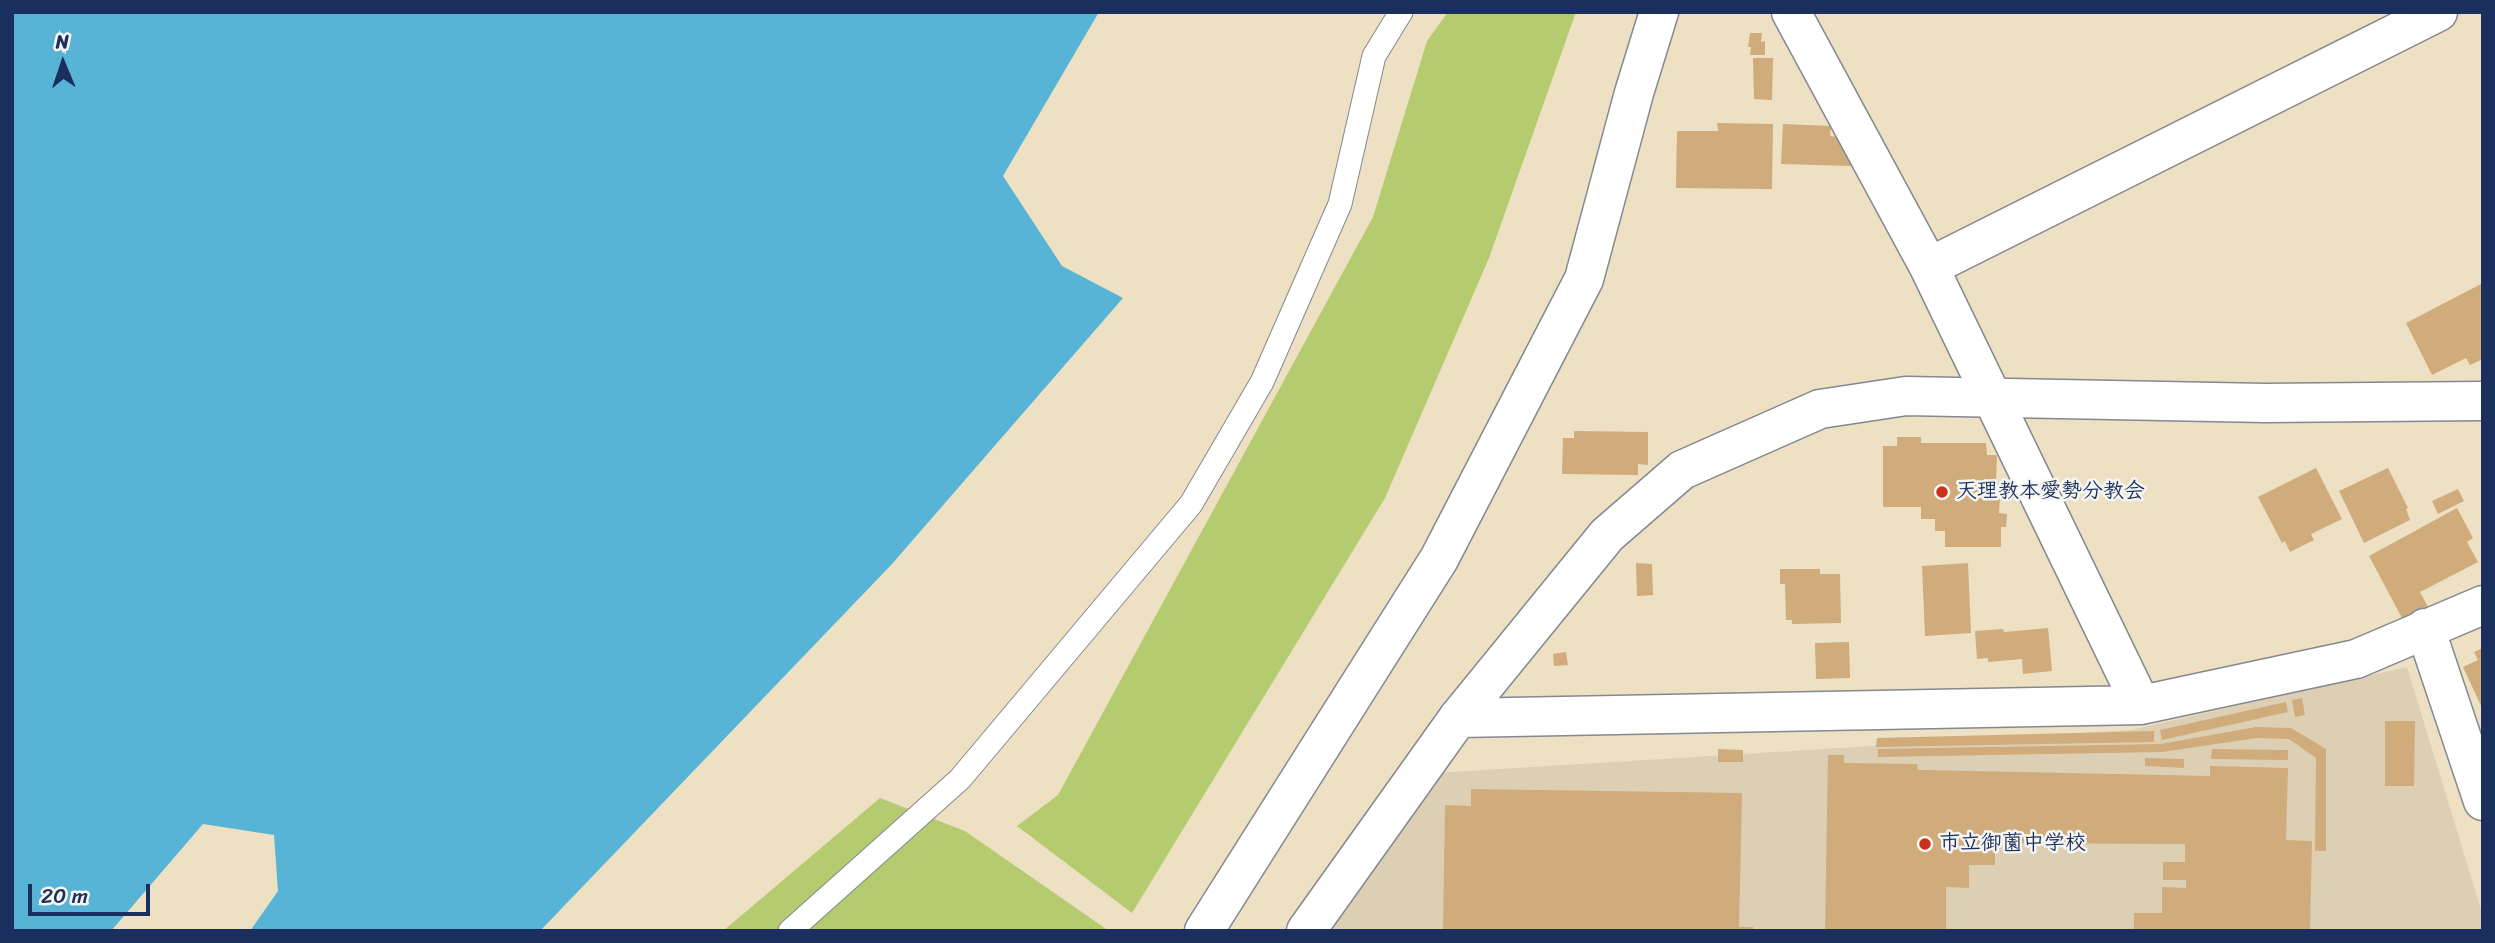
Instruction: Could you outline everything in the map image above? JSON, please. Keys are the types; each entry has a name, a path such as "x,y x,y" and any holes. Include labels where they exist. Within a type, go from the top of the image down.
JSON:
{"street":[{"path":"1204,931 1439,559 1584,279 1634,93 1659,12"},
{"path":"1791,12 1929,267 2141,705"},
{"path":"1929,267 2438,12"},
{"path":"1306,931 1458,718 1607,535 1682,470 1820,409 1906,397 2265,403 2483,401"},
{"path":"1458,718 2141,705 2356,659 2483,605"},
{"path":"2426,628 2483,801"}],"lane":[{"path":"790,931 960,779 1191,504 1262,382 1340,204 1374,57 1401,12"}],"shaded area":[{"name":"市立御薗中学校","path":"2407,667 2483,916 2483,931 1331,931 1436,773 2131,730"}],"green space":[{"path":"1448,12 1576,12 1489,258 1385,498 1132,913 1017,826 1058,795 1373,217 1427,41"},
{"path":"880,798 965,831 1109,931 723,931"}],"water":[{"path":"12,12 1099,12 1003,176 1062,266 1123,298 892,564 540,931 250,931 278,891 274,835 203,824 111,931 12,931"}],"building":[{"path":"1750,33 1762,33 1761,42 1765,41 1765,55 1750,55"},
{"path":"1753,58 1773,58 1772,100 1754,99"},
{"path":"1717,123 1773,124 1772,189 1676,188 1677,131 1718,131"},
{"path":"1783,124 1831,126 1830,136 1841,137 1853,162 1852,166 1781,164"},
{"path":"2483,283 2483,359 2470,365 2466,358 2432,375 2406,323"},
{"path":"1574,431 1648,432 1648,465 1638,464 1638,475 1562,474 1563,438 1574,438"},
{"name":"天理教本愛勢分教会","path":"1897,437 1921,437 1921,443 1986,443 1987,455 1997,455 1996,482 2001,481 1999,513 2007,514 2006,527 2001,527 2001,547 1945,547 1945,531 1935,531 1935,519 1921,519 1921,507 1883,507 1883,446 1897,446"},
{"path":"2316,468 2342,519 2311,534 2314,540 2290,552 2285,541 2282,543 2258,497"},
{"path":"2388,468 2408,508 2406,509 2410,520 2364,543 2339,491"},
{"path":"2458,489 2464,501 2438,514 2432,501"},
{"path":"2457,508 2473,538 2467,542 2478,562 2420,592 2429,609 2403,620 2369,556"},
{"path":"1636,563 1652,564 1653,595 1637,596"},
{"path":"1968,563 1971,633 1925,636 1922,566"},
{"path":"1780,569 1820,569 1820,574 1840,574 1841,623 1792,624 1792,620 1786,620 1785,584 1780,584"},
{"path":"2048,628 2052,671 2023,674 2022,659 1988,662 1988,658 1977,659 1975,631 2003,629 2004,632"},
{"path":"1849,642 1850,678 1816,679 1815,643"},
{"path":"2483,648 2483,710 2463,667 2478,660 2474,652"},
{"path":"1566,652 1568,665 1554,666 1553,654"},
{"path":"2302,698 2305,715 2295,717 2292,700"},
{"path":"2286,702 2288,712 2162,740 2160,730"},
{"path":"2385,721 2415,721 2414,786 2385,786"},
{"path":"2256,727 2291,728 2326,749 2326,851 2315,851 2316,758 2289,739 2257,738 2162,752 1878,757 1878,749 2161,744"},
{"path":"2154,731 2154,742 1876,747 1877,738"},
{"path":"1718,749 1743,750 1743,762 1718,762"},
{"path":"2212,749 2288,750 2288,760 2211,759"},
{"path":"1828,755 1844,755 1844,763 1917,764 1918,770 2210,776 2210,766 2288,768 2286,840 2312,841 2310,931 2134,931 2134,913 2162,913 2162,887 2186,888 2186,880 2163,880 2163,862 2185,862 2185,844 1995,843 1995,865 1969,865 1969,888 1946,887 1946,931 1825,931"},
{"path":"2145,758 2184,759 2184,768 2145,766"},
{"path":"1471,789 1742,793 1739,927 1753,927 1753,931 1443,931 1445,805 1471,806"}],"place":[{"name":"天理教本愛勢分教会","path":"1942,492"},
{"name":"市立御薗中学校","path":"1925,844"}]}
